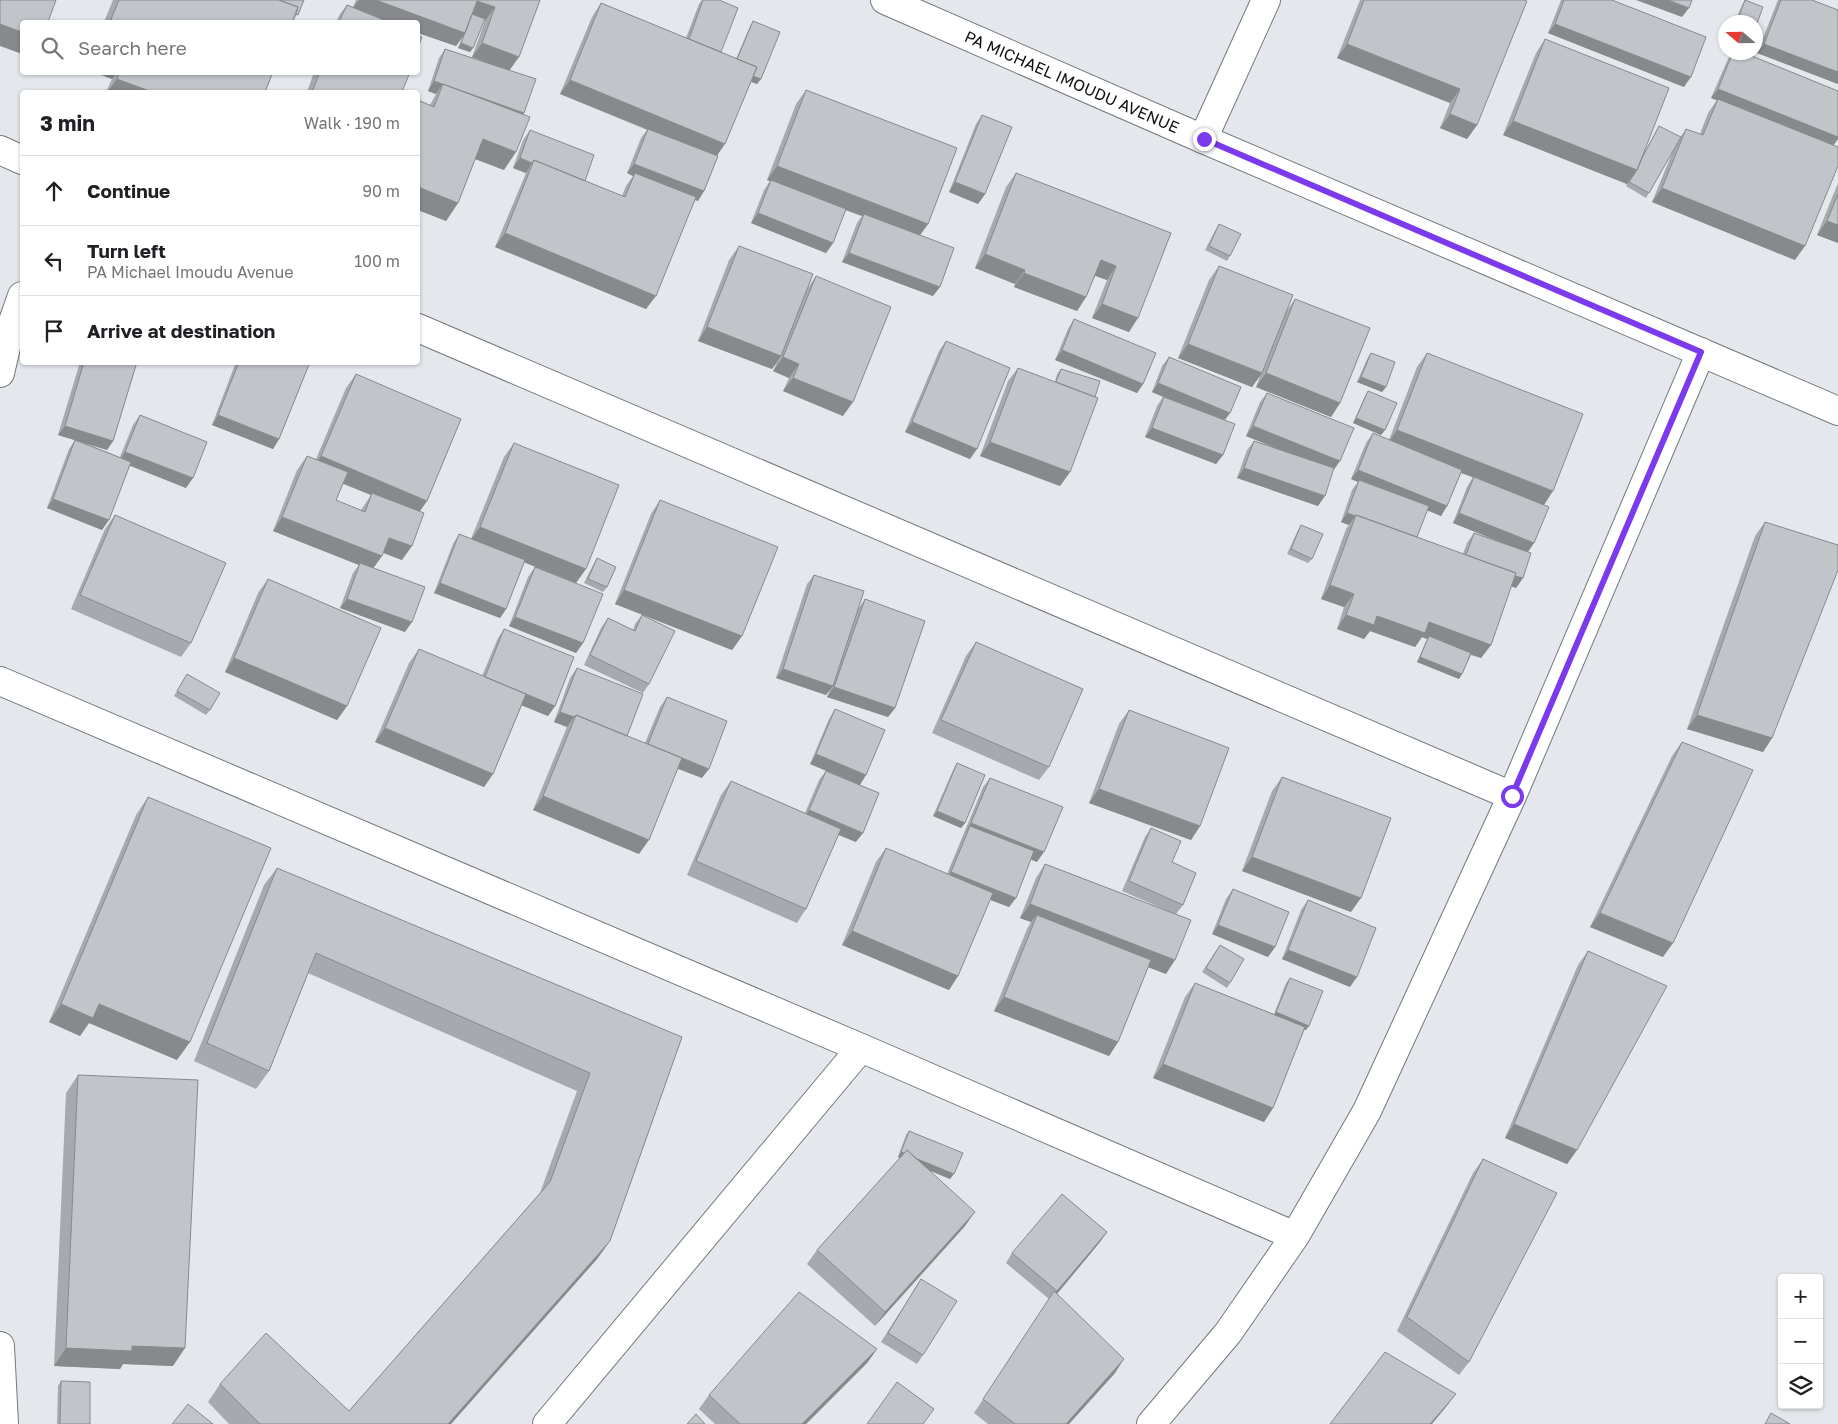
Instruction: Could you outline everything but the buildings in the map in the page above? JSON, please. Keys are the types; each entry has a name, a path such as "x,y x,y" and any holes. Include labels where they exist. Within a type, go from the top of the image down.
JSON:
{"street":[{"name":"PA MICHAEL IMOUDU AVENUE","path":"885,0 1838,411"},
{"path":"1204,139 1266,0"},
{"path":"0,150 20,159"},
{"path":"0,373 10,330 20,302"},
{"path":"420,329 1512,796"},
{"path":"1151,1424 1228,1333 1294,1236 1367,1111 1512,796 1701,352"},
{"path":"0,681 861,1048 1294,1236"},
{"path":"546,1424 861,1048"},
{"path":"0,1346 4,1424"}],"route":[{"path":"1204,139 1701,352 1512,796"}]}
